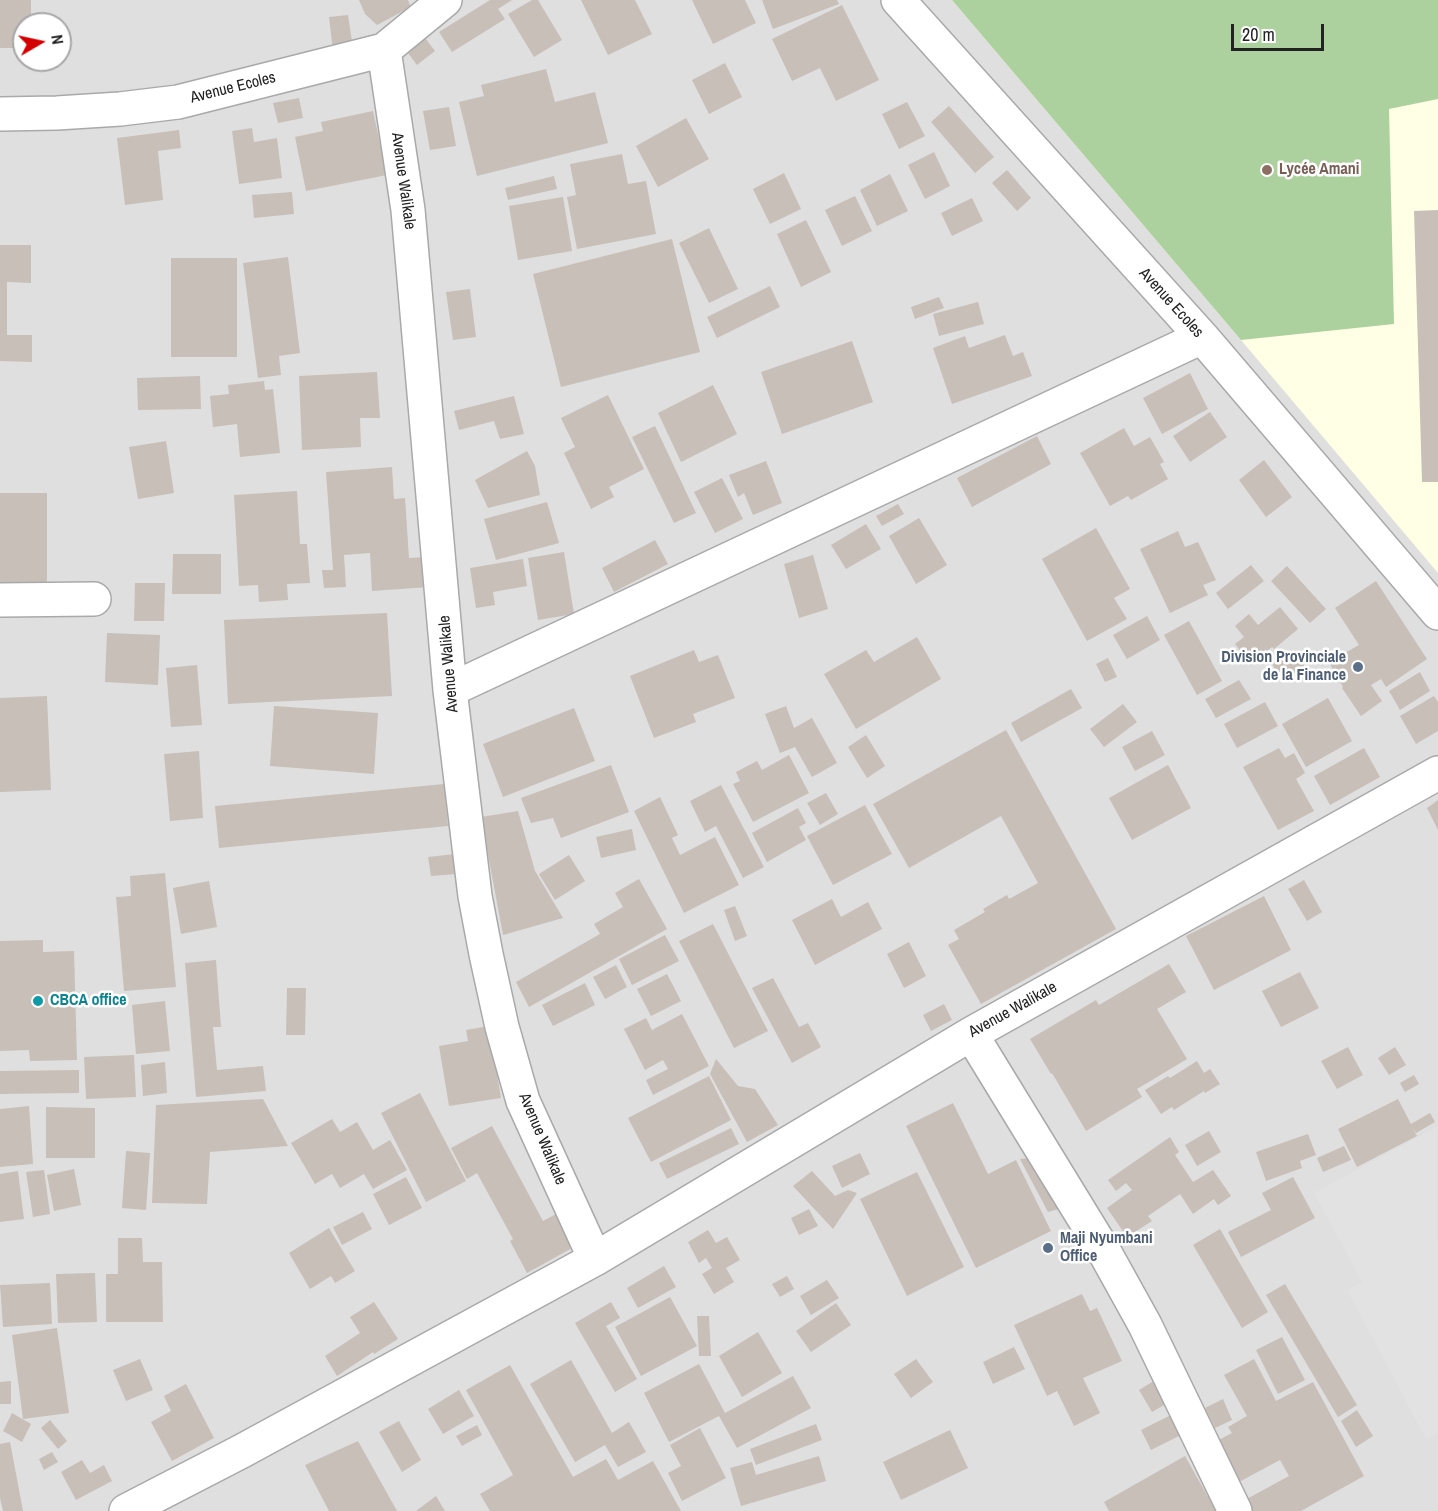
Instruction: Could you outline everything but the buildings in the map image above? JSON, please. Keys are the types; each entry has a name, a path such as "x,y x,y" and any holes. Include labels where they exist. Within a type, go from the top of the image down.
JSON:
{"street":[{"name":"Avenue Ecoles","path":"0,114 120,109 178,102 384,50 445,0"},
{"name":"Avenue Ecoles","path":"898,0 1202,337 1438,613"},
{"name":"Avenue Walikale","path":"384,50 408,210 450,690 475,896 502,1027 523,1101 595,1259"},
{"path":"450,690 1202,337"},
{"path":"0,600 94,600"},
{"name":"Avenue Walikale","path":"126,1511 595,1259 972,1034 1438,773"},
{"path":"972,1034 1114,1269 1145,1325 1234,1511"}],"shaded area":[{"path":"0,0 1438,0 1438,1511 0,1511"},
{"name":"Lycée Amani","path":"952,0 1438,0 1438,573 1241,340"},
{"path":"1437,1127 1438,1432 1426,1439 1347,1290 1362,1282 1314,1193"}],"green space":[{"name":"Lycée Amani","path":"952,0 1438,0 1438,99 1389,109 1394,324 1241,340"}],"place":[{"name":"Lycée Amani","path":"1267,170"},
{"name":"Division Provinciale de la Finance","path":"1358,667"},
{"name":"CBCA office","path":"38,1001"},
{"name":"Maji Nyumbani Office","path":"1048,1248"}]}
